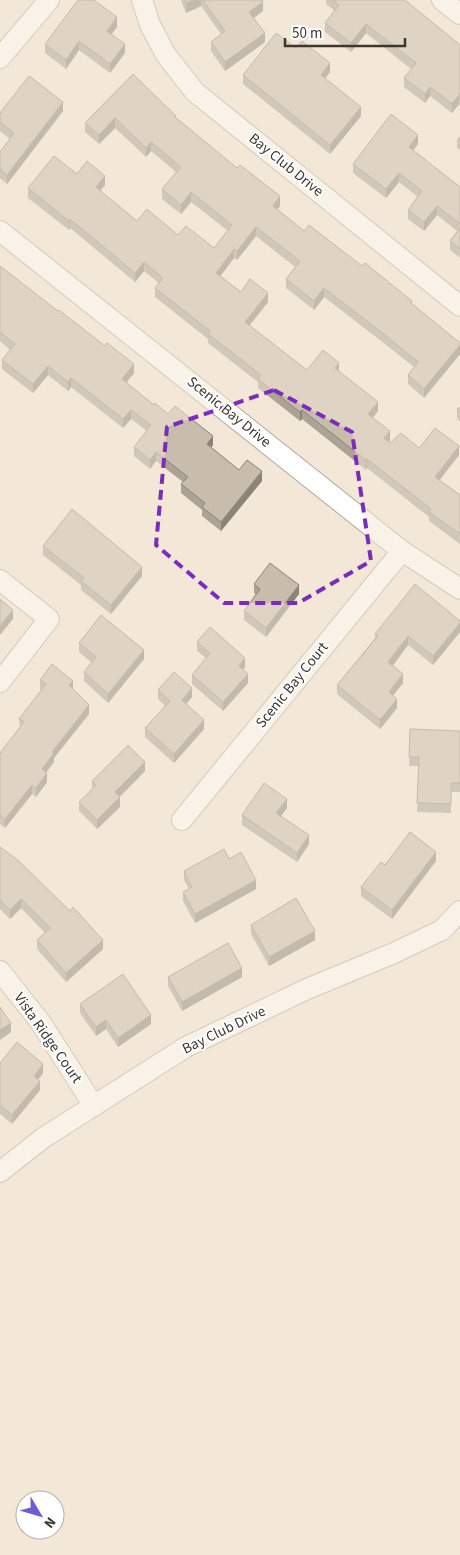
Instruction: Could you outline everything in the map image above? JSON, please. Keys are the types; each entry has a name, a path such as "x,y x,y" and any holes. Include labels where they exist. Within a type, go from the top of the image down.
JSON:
{"street":[{"path":"0,58 50,0"},
{"name":"Bay Club Drive","path":"142,0 150,25 166,55 195,92 460,306"},
{"path":"442,0 460,14"},
{"name":"Scenic Bay Drive","path":"0,231 402,551 460,589"},
{"name":"Scenic Bay Court","path":"182,820 402,551"},
{"path":"0,580 49,618 0,682"},
{"name":"Bay Club Drive","path":"0,1172 43,1138 186,1047 307,989 394,953 442,930 460,912"},
{"name":"Vista Ridge Court","path":"0,971 41,1023 94,1106"}],"highlighted area":[{"path":"274,390 352,432 371,561 298,603 224,603 156,545 167,427"}],"building":[{"path":"78,0 94,0 117,17 107,31 125,44 110,64 79,41 66,60 45,44"},
{"path":"203,0 262,0 263,2 249,12 265,33 225,62 211,42 225,31"},
{"path":"333,0 405,0 460,45 460,96 452,104 430,87 425,94 404,78 416,63 366,24 351,43 325,23 339,5"},
{"path":"276,33 296,48 302,41 330,63 321,75 361,107 330,145 243,75"},
{"path":"133,74 175,117 237,168 240,165 280,196 273,206 304,231 309,225 362,266 365,263 460,343 424,389 408,375 418,362 385,335 324,288 314,301 286,279 300,261 256,227 237,251 234,249 216,273 241,292 250,279 268,293 245,322 307,370 323,350 339,363 335,368 378,402 368,414 390,431 384,438 390,443 401,433 419,448 435,428 459,446 435,477 460,495 460,534 429,512 431,509 367,459 302,410 300,412 258,379 261,375 208,334 210,331 155,288 163,278 144,262 135,273 70,219 69,221 28,188 54,156 77,174 87,161 105,176 96,187 137,221 147,209 178,235 186,226 214,248 232,225 191,192 181,205 162,189 181,167 151,142 146,148 115,118 99,135 85,123"},
{"path":"29,76 63,102 7,175 0,169 0,152 14,133 0,122 0,113"},
{"path":"391,114 418,135 409,147 460,187 460,224 437,206 424,222 408,210 422,191 399,173 386,189 353,164"},
{"path":"460,228 460,249 450,241"},
{"path":"0,266 105,346 107,343 134,364 122,379 154,405 155,403 168,414 175,406 213,436 207,444 239,470 247,460 262,471 221,522 202,507 205,503 181,484 188,477 156,452 150,460 134,447 151,425 131,410 123,419 71,378 68,382 48,366 33,384 2,360 15,344 0,332"},
{"path":"72,509 142,567 111,605 81,581 84,578 43,546"},
{"path":"270,563 299,585 266,628 244,611 260,589 254,584"},
{"path":"415,584 460,621 460,623 433,656 408,636 388,662 403,674 389,692 397,699 380,720 337,685 378,636 375,634"},
{"path":"0,599 13,610 0,626"},
{"path":"101,615 144,650 108,694 84,672 96,657 79,643"},
{"path":"210,627 245,658 239,666 248,674 223,702 192,675 210,653 197,642"},
{"path":"52,664 73,681 69,685 89,705 52,752 54,753 42,769 47,773 36,788 32,785 5,819 0,815 0,753 24,722 19,719 46,684 40,680"},
{"path":"174,672 192,688 182,700 204,720 174,754 145,728 170,701 158,690"},
{"path":"410,729 460,731 460,783 451,783 451,804 417,803 419,757 409,757"},
{"path":"128,745 145,762 115,792 120,797 97,820 79,802 96,785 92,781"},
{"path":"264,783 287,799 276,813 309,835 297,853 242,815"},
{"path":"410,832 436,852 392,910 361,887 381,862 385,865"},
{"path":"0,847 19,861 70,911 73,907 103,940 66,973 37,940 50,928 21,899 10,910 0,900"},
{"path":"224,849 229,859 241,852 256,880 195,914 183,892 192,887 184,871"},
{"path":"296,898 315,931 269,957 251,925"},
{"path":"228,943 242,968 182,1002 168,977"},
{"path":"123,974 151,1015 118,1038 106,1020 96,1027 80,1004"},
{"path":"0,1007 11,1023 0,1030"},
{"path":"17,1042 43,1064 34,1076 40,1081 12,1115 0,1105 0,1063"}]}
